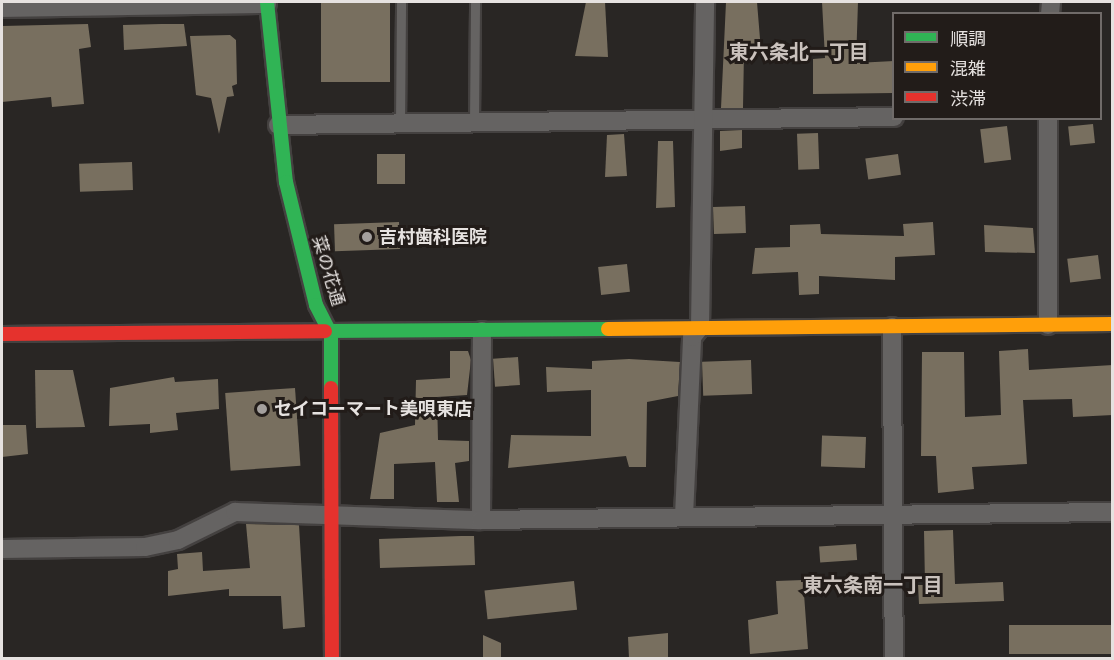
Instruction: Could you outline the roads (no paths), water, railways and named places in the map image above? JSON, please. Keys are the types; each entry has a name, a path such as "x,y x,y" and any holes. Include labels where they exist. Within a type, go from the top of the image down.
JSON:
{"street":[{"path":"684,516 692,337 700,327 701,119 705,2"},
{"path":"2,8 267,3"},
{"name":"菜の花通","path":"267,3 278,125 303,259 331,334 332,658"},
{"path":"278,125 892,117"},
{"path":"1048,120 1048,325"},
{"path":"2,334 331,334 700,327 1113,324"},
{"path":"891,327 894,658"},
{"path":"481,520 482,331"},
{"path":"2,549 145,547 178,540 236,512 285,510 333,519 481,520 1113,512"}],"lane":[{"path":"400,123 401,2"},
{"path":"474,122 475,2"}],"place":[{"name":"吉村歯科医院","path":"367,237"},
{"name":"セイコーマート美唄東店","path":"262,409"}],"district":[{"name":"東六条北一丁目","path":"799,52"},
{"name":"東六条南一丁目","path":"873,585"}]}
